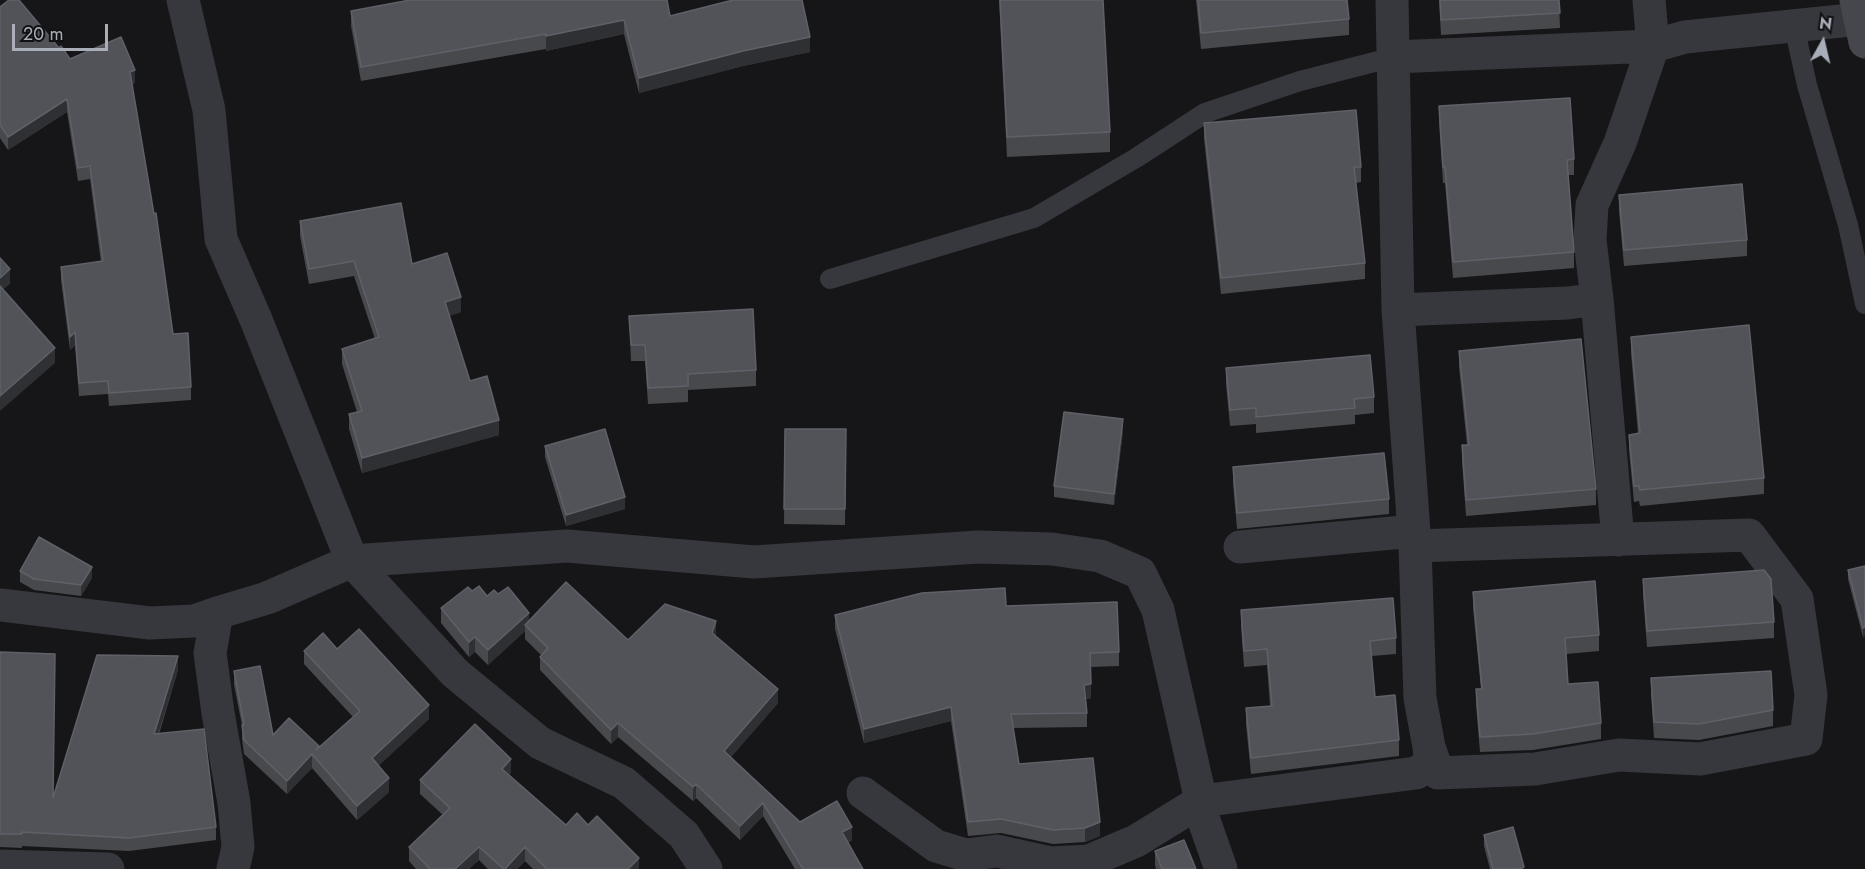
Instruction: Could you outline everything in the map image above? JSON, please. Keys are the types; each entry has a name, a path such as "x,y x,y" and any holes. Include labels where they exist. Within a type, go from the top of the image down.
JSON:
{"street":[{"path":"183,0 209,110 221,239 257,322 352,561 455,673 540,743 624,783 684,835 706,869"},
{"path":"1240,547 1414,538 1618,540 1749,535 1797,599 1811,695 1806,739 1700,759 1619,755 1535,769 1438,773 1420,698 1414,538 1398,310 1392,0"},
{"path":"1618,540 1590,240 1592,205 1620,143 1653,46 1649,0"},
{"path":"1394,57 1653,46 1685,37 1860,21"},
{"path":"1398,310 1568,303 1597,299"},
{"path":"0,604 150,623 194,621 267,598 352,561 567,546 754,562 978,547 1052,549 1100,556 1140,573 1158,610 1201,801 1200,809 1221,869"},
{"path":"217,613 210,653 234,803 238,847 234,869"},
{"path":"863,793 936,846 966,855 997,851 1051,863 1089,861 1126,845 1201,801 1416,773 1431,764 1430,747"},
{"path":"0,866 108,869"}],"lane":[{"path":"1794,26 1807,85 1848,225 1865,304"},
{"path":"830,279 1034,218 1136,158 1205,113 1300,81 1394,57"}],"building":[{"path":"9,0 19,0 70,59 121,37 135,70 130,72 154,214 156,213 173,334 188,333 191,387 109,393 108,381 79,383 75,332 70,337 61,267 103,261 90,166 78,168 67,99 8,137 0,125 0,7"},
{"path":"410,0 667,0 670,16 733,0 802,0 810,37 743,51 639,78 624,20 546,36 546,34 361,67 351,11"},
{"path":"1000,0 1103,0 1110,132 1007,137"},
{"path":"1198,0 1347,0 1349,19 1201,33"},
{"path":"1440,0 1559,0 1560,13 1441,20"},
{"path":"1570,98 1574,159 1567,160 1574,252 1453,262 1439,106"},
{"path":"1356,110 1361,167 1354,167 1365,263 1221,278 1204,123"},
{"path":"1742,184 1747,240 1624,250 1619,195"},
{"path":"401,203 412,264 447,253 461,297 445,302 470,381 487,376 499,420 362,458 349,414 362,411 342,349 379,337 354,261 309,269 300,221"},
{"path":"0,258 10,269 0,278"},
{"path":"0,286 55,348 0,396"},
{"path":"753,309 756,370 688,374 688,386 648,388 645,345 631,345 629,316"},
{"path":"1749,325 1764,478 1640,490 1639,486 1634,486 1629,435 1640,433 1631,337"},
{"path":"1581,339 1596,489 1466,500 1462,445 1469,445 1459,351"},
{"path":"1370,355 1374,397 1354,399 1355,408 1256,417 1256,408 1230,410 1226,368"},
{"path":"1064,412 1123,419 1114,494 1054,486"},
{"path":"605,429 625,497 566,515 545,446"},
{"path":"785,429 846,429 845,509 784,509"},
{"path":"1384,453 1389,499 1237,513 1233,467"},
{"path":"39,537 92,567 81,585 34,579 20,571"},
{"path":"1865,566 1865,627 1863,628 1848,570"},
{"path":"1764,570 1771,579 1774,622 1647,631 1643,579"},
{"path":"1595,581 1599,635 1565,638 1568,684 1598,682 1601,723 1533,734 1480,737 1476,689 1482,689 1473,592"},
{"path":"566,582 628,640 665,604 716,621 712,633 778,689 724,751 800,822 837,801 852,827 842,832 863,869 803,869 763,803 740,826 696,784 693,787 618,723 611,730 540,657 548,648 525,625"},
{"path":"479,586 487,596 494,590 498,594 508,587 529,613 488,650 475,637 469,642 441,608 468,587 472,591"},
{"path":"1005,588 1006,606 1117,602 1119,652 1090,653 1091,684 1084,685 1087,713 1011,714 1019,764 1093,758 1100,822 1085,828 1053,830 1001,819 968,822 951,707 864,729 835,615 922,593"},
{"path":"1393,598 1396,638 1370,641 1375,697 1395,695 1399,740 1251,758 1246,708 1272,706 1267,649 1244,651 1241,610"},
{"path":"359,629 429,705 372,758 389,778 357,806 312,754 287,781 244,740 242,725 244,725 234,671 260,666 273,735 289,718 319,746 316,750 360,711 304,651 323,633 337,649"},
{"path":"0,652 55,654 53,798 97,655 178,656 154,734 204,729 216,827 129,838 22,832 22,834 0,834"},
{"path":"1771,671 1773,710 1699,724 1654,722 1651,678"},
{"path":"475,724 511,759 502,769 566,825 577,813 588,825 597,816 639,858 628,869 547,869 525,847 504,869 479,847 455,869 430,869 409,847 450,808 420,780"},
{"path":"1513,827 1524,867 1493,869 1484,835"},
{"path":"1184,840 1196,869 1162,869 1155,851"}]}
